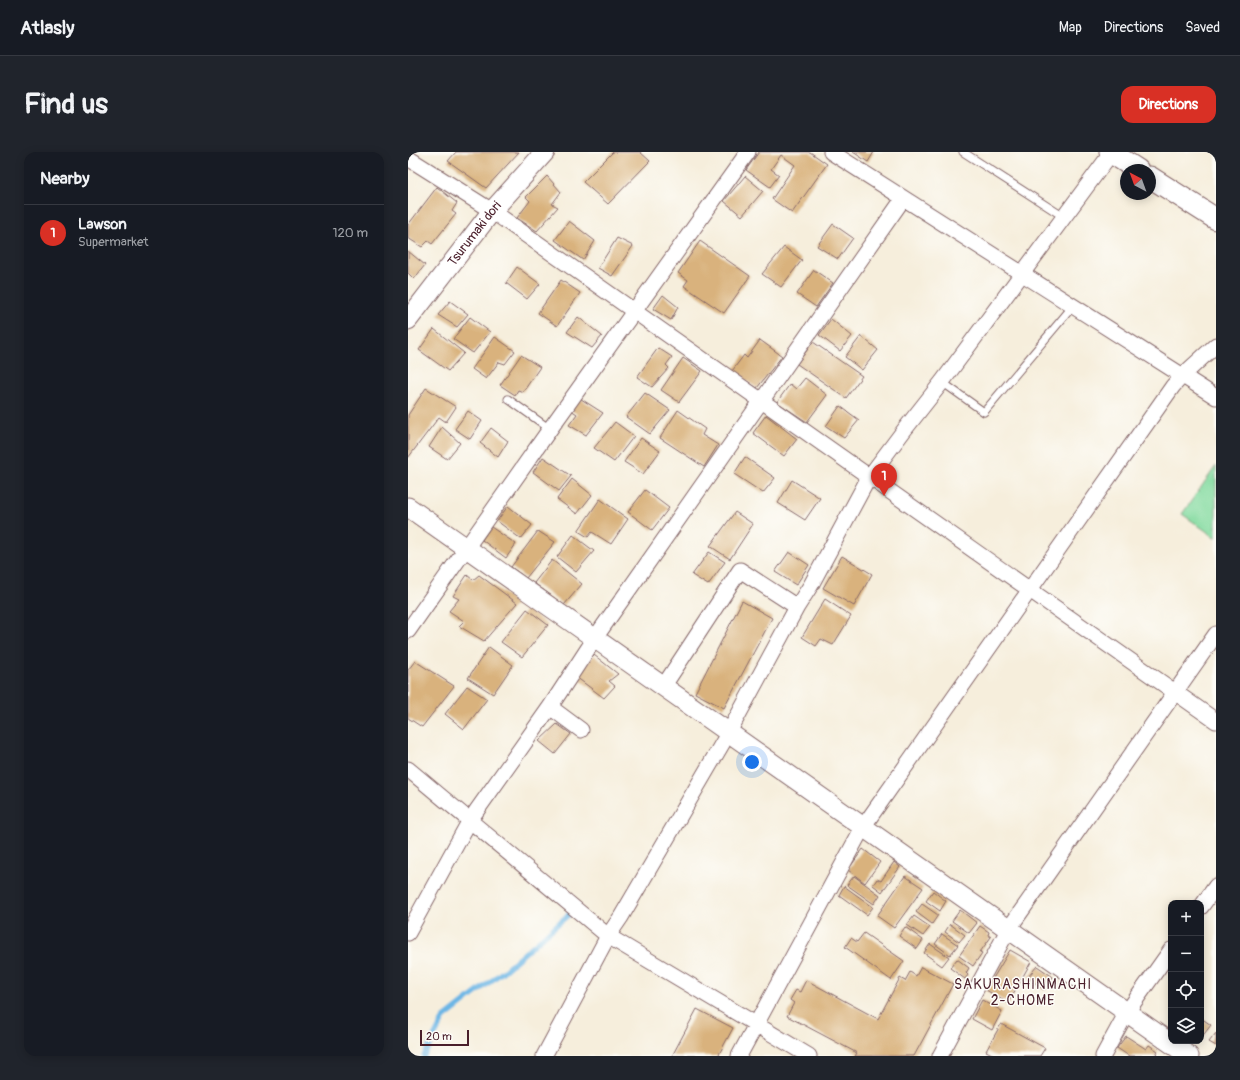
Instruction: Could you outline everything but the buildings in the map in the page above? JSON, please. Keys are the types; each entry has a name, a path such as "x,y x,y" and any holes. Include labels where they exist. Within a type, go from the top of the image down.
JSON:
{"main road":[{"path":"1111,152 1129,164"},
{"path":"1156,181 1216,219"}],"street":[{"name":"Tsurumaki dori","path":"408,320 492,211 545,152"},
{"path":"408,631 633,311 748,152"},
{"path":"830,152 1216,397"},
{"path":"544,1056 608,936 625,910 729,732 870,477 1023,274 1111,152"},
{"path":"408,158 492,211 1216,721"},
{"path":"408,933 470,820 550,706 595,638 903,199"},
{"path":"739,1056 863,827 1169,392 1182,376 1216,345"},
{"path":"408,508 1189,1056"},
{"path":"663,687 740,570 797,607"},
{"path":"940,1056 1008,930 1216,634"},
{"path":"550,706 581,730"},
{"path":"408,769 608,936 809,1056"},
{"path":"1204,903 1216,886"},
{"path":"1103,1056 1127,1012 1168,954"}],"lane":[{"path":"963,152 1064,217"},
{"path":"942,382 984,412 1073,306"},
{"path":"508,399 550,428"}],"green space":[{"path":"1216,466 1216,538 1182,514"}],"waterway":[{"path":"424,1056 444,1018 505,970 575,909"}],"place":[{"name":"Lawson","path":"884,496"}],"district":[{"name":"SAKURASHINMACHI 2-CHOME","path":"1023,992"}]}
